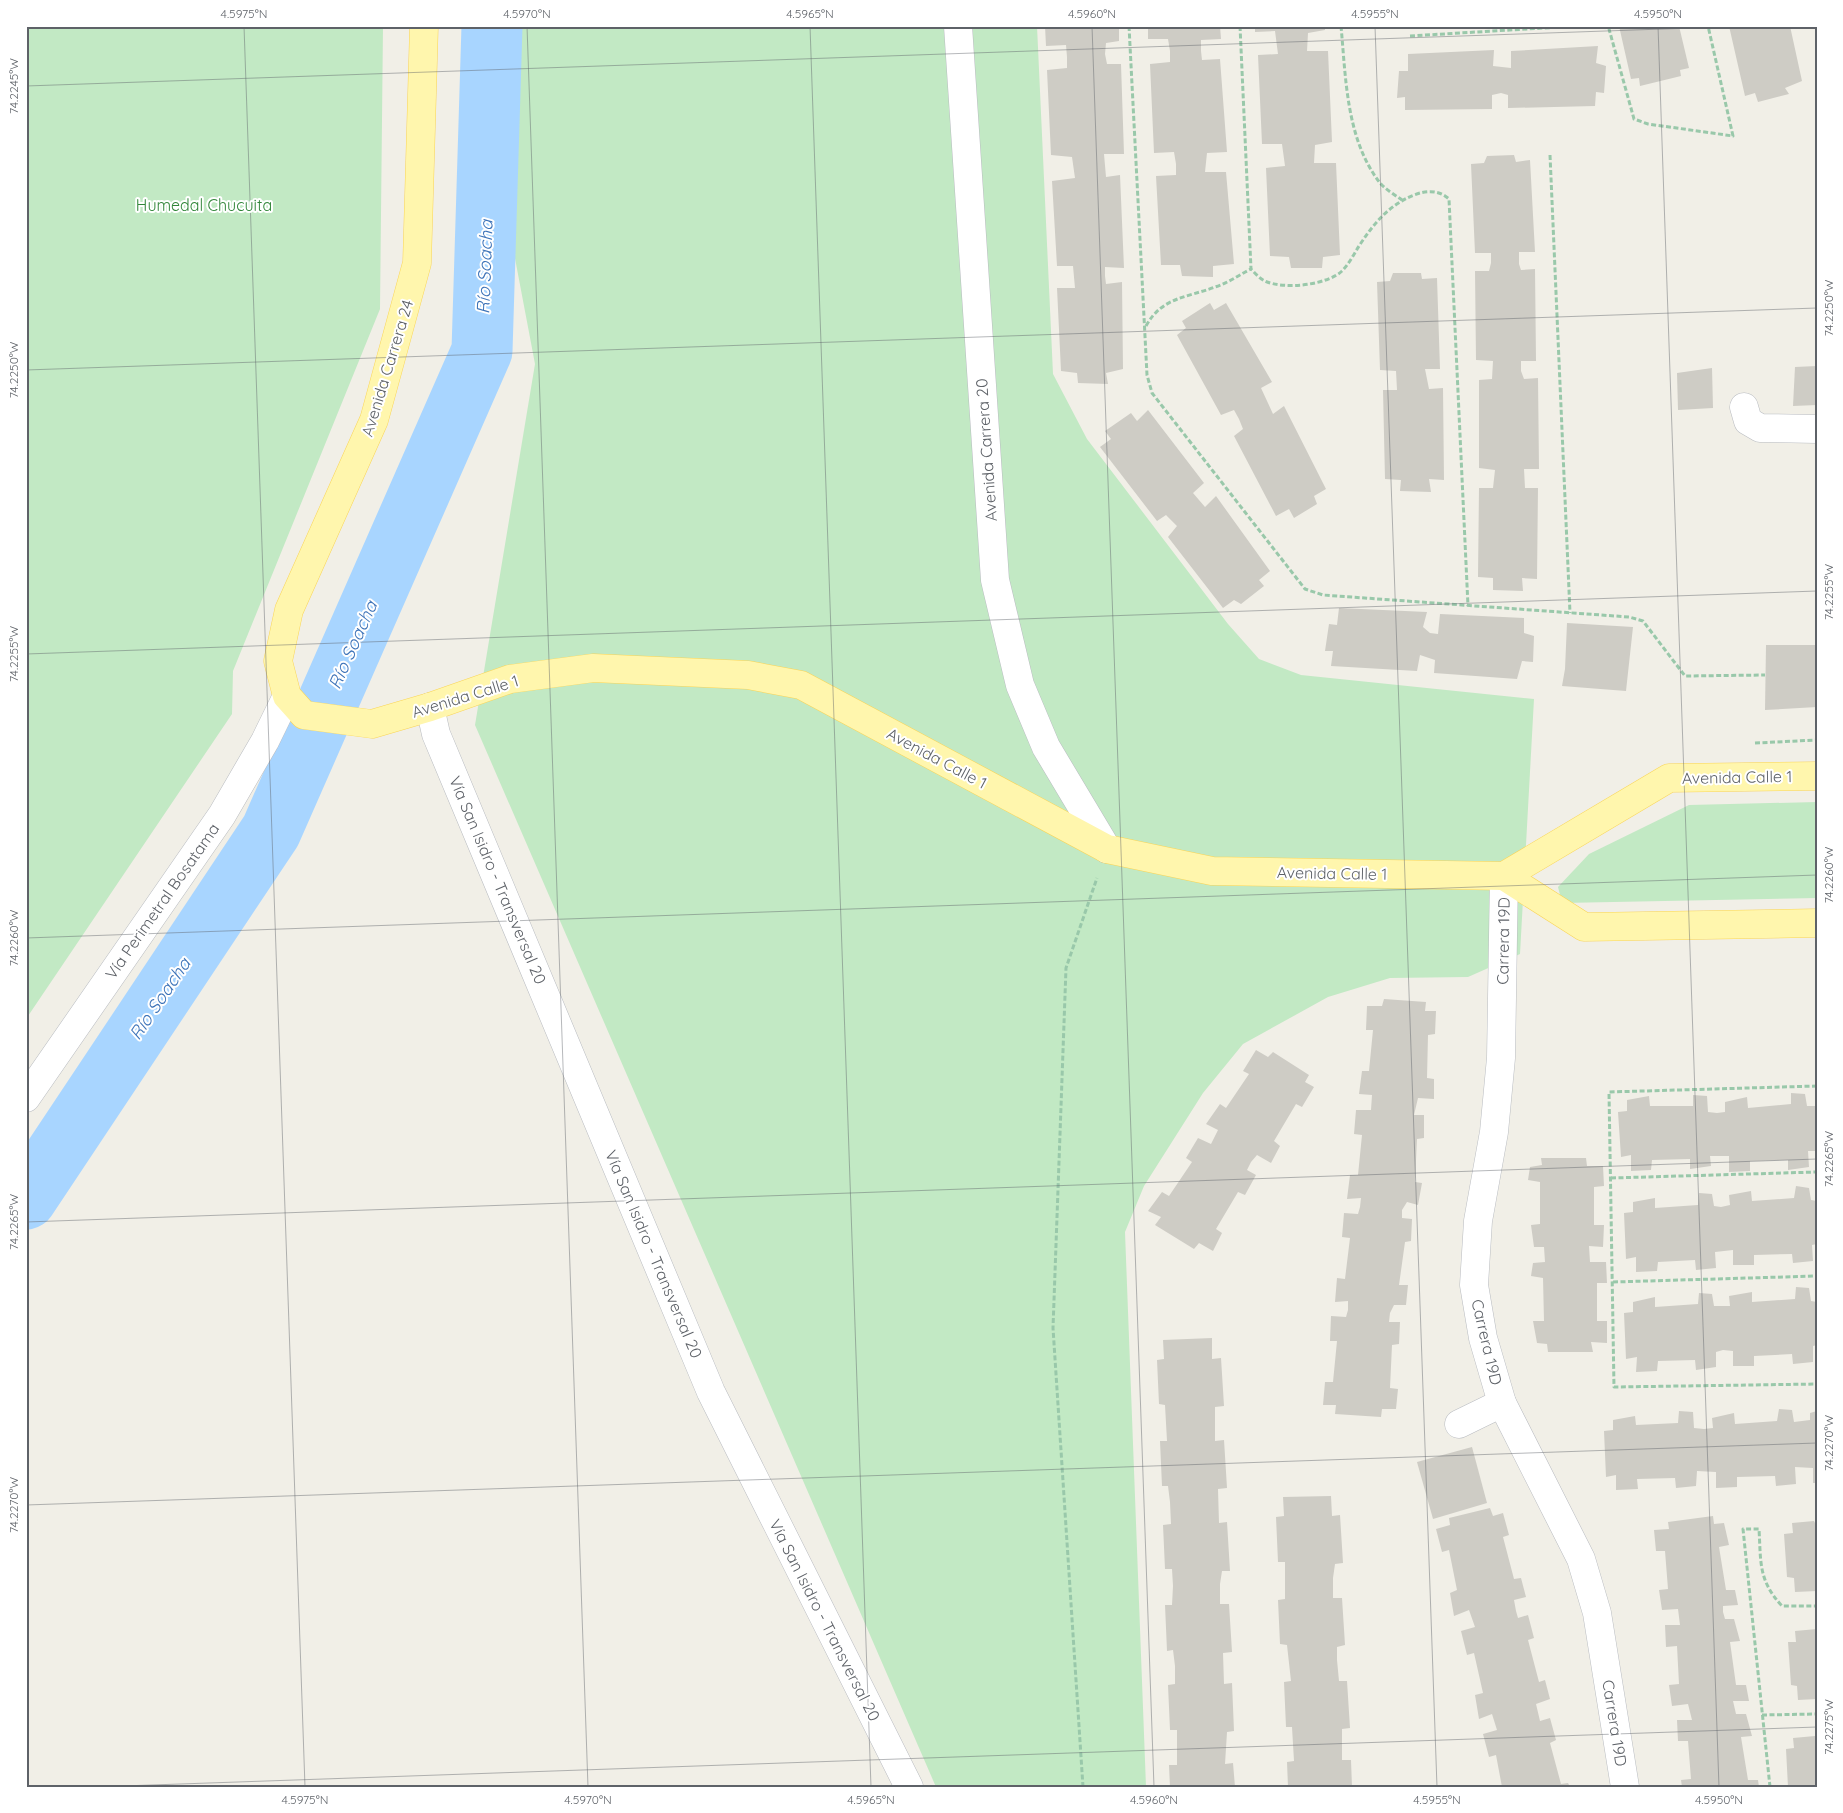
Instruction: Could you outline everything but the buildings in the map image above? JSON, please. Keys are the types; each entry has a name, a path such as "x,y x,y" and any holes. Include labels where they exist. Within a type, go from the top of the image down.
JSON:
{"main road":[{"name":"Avenida Carrera 24","path":"295,706 278,661 289,610 374,420 417,263 424,26"},
{"name":"Avenida Calle 1","path":"295,706 372,724 430,707 510,679 593,668 748,675 801,685 1108,849 1212,871 1504,876 1670,778 1817,776"},
{"path":"1504,876 1584,927 1817,923"}],"street":[{"name":"Avenida Carrera 20","path":"958,26 995,580 1020,685 1046,747 1108,849"},
{"path":"1744,407 1748,421 1760,428 1817,429"},
{"name":"Vía Perimetral Bosatama","path":"26,1098 222,815 266,741 295,706"},
{"name":"Vía San Isidro - Transversal 20","path":"430,707 436,734 711,1392 909,1787"},
{"name":"Carrera 19D","path":"1504,876 1500,1058 1494,1132 1478,1221 1474,1285 1483,1338 1502,1403 1581,1559 1589,1580 1597,1613 1625,1787"},
{"path":"1459,1424 1502,1403"}],"path":[{"path":"1129,26 1148,375 1152,393 1305,589 1323,595 1629,617 1643,621 1685,676 1765,675"},
{"path":"1240,26 1251,269 1265,282 1294,286 1319,282 1341,272 1377,221 1389,208 1402,200 1422,192 1442,193 1449,199 1468,606"},
{"path":"1341,26 1351,121 1364,153 1381,184 1402,200"},
{"path":"1410,36 1577,26"},
{"path":"1602,26 1609,28 1634,119 1648,124 1733,136 1708,26"},
{"path":"1550,155 1570,613"},
{"path":"1145,327 1153,313 1166,303 1217,287 1251,269"},
{"path":"1083,1787 1053,1328 1066,968 1108,849"},
{"path":"1817,1086 1609,1092 1614,1388 1817,1384"},
{"path":"1611,1178 1817,1172"},
{"path":"1613,1282 1817,1276"},
{"path":"1770,1787 1743,1529 1759,1529 1762,1578 1772,1596 1782,1606 1817,1606"},
{"path":"1762,1716 1817,1714"}],"green space":[{"name":"Humedal Chucuita","path":"26,26 383,26 380,309 233,671 232,714 26,1019"},
{"path":"471,26 1037,26 1053,374 1087,439 1228,624 1259,659 1301,675 1534,699 1520,954 1468,977 1390,978 1328,997 1243,1044 1203,1093 1144,1186 1125,1232 1146,1787 936,1787 475,725 535,364"},
{"path":"1817,802 1817,898 1562,903 1558,887 1589,854 1689,805"}],"waterway":[{"name":"Río Soacha","path":"26,1199 271,831 482,351 492,26"}]}
